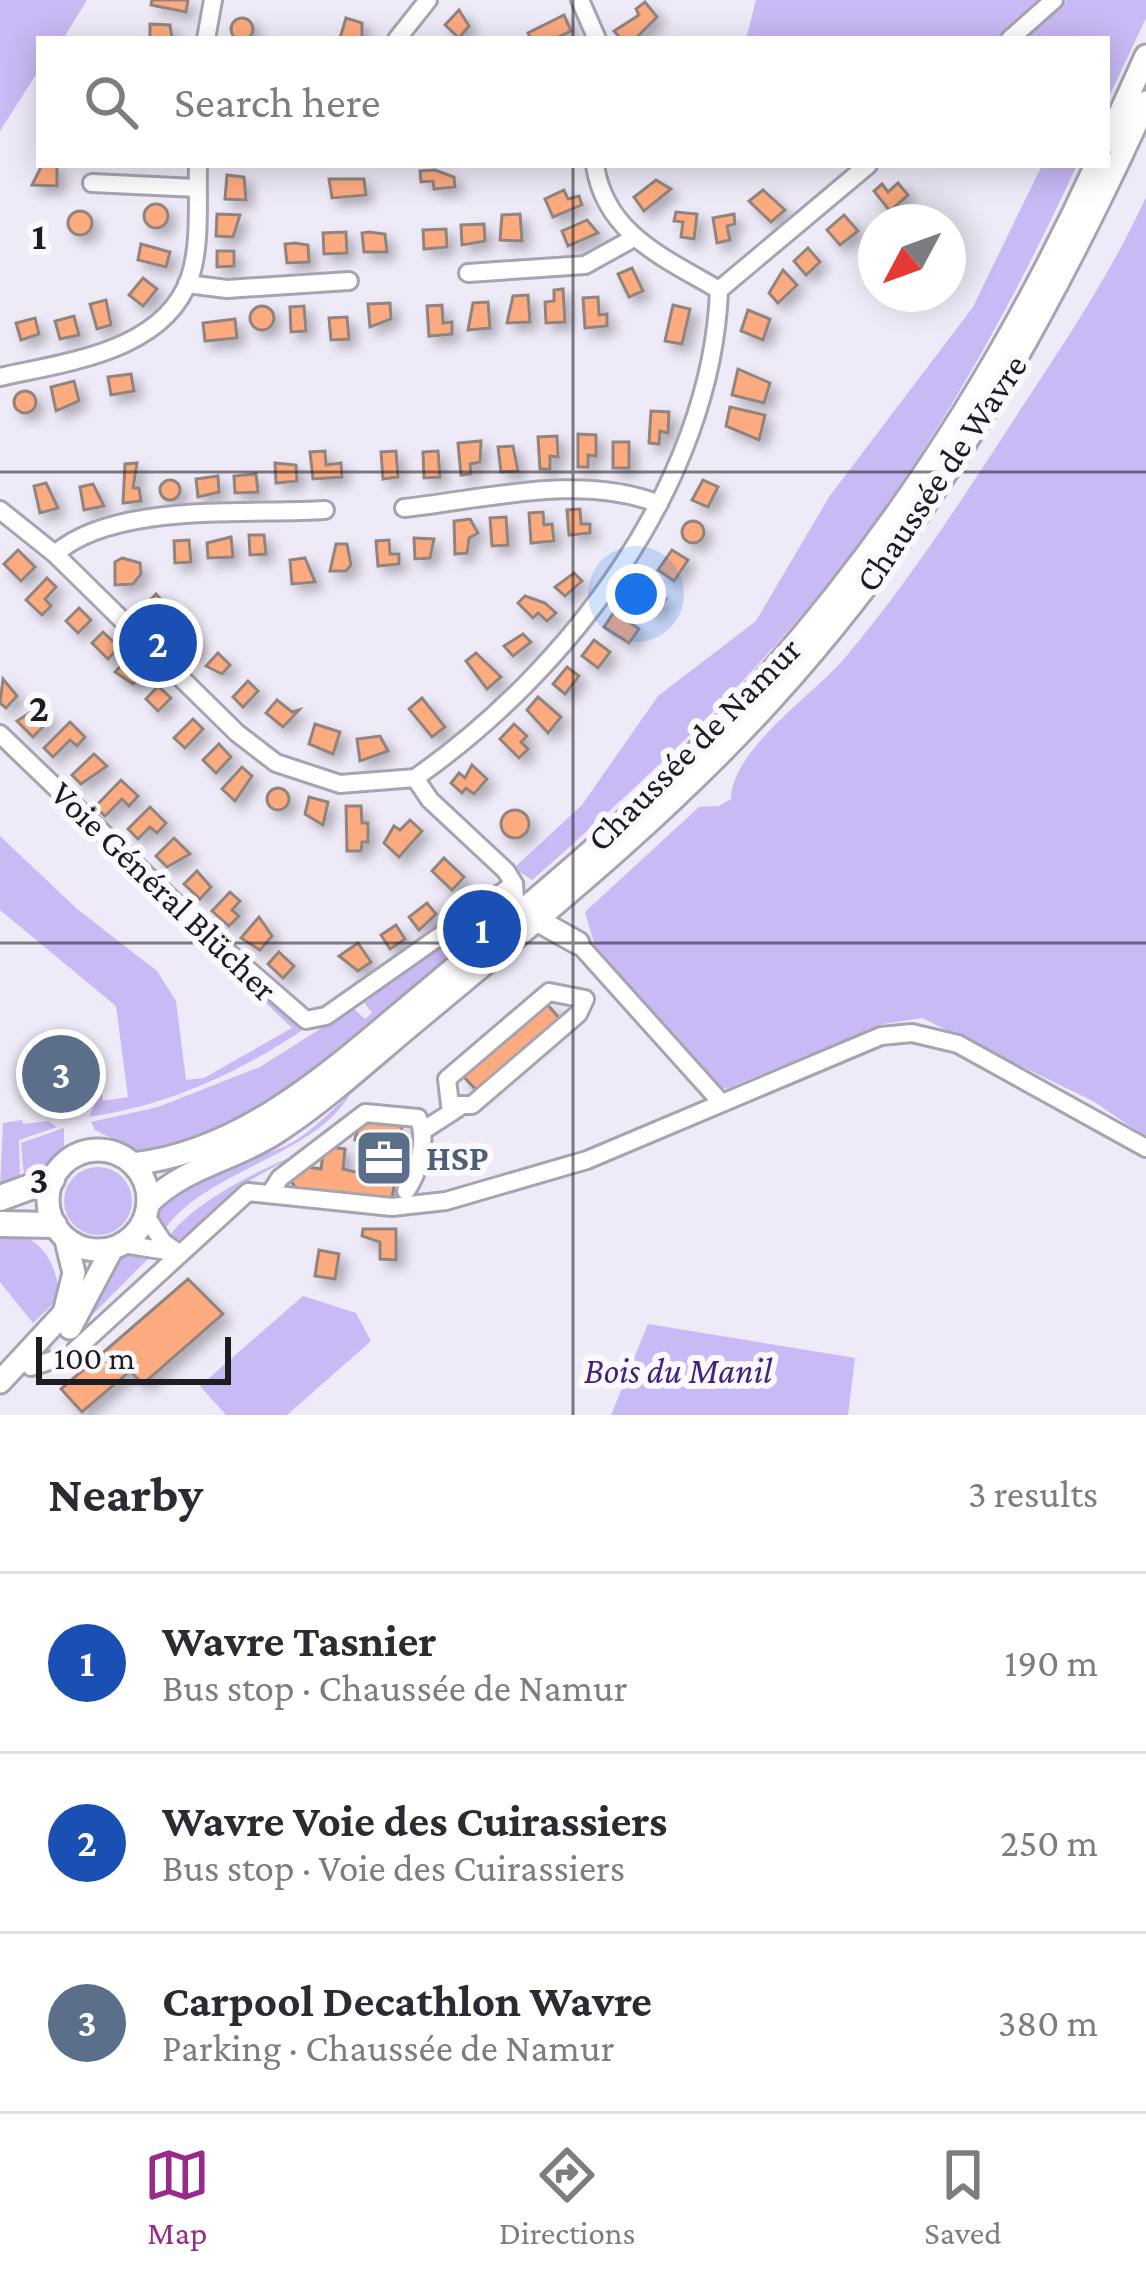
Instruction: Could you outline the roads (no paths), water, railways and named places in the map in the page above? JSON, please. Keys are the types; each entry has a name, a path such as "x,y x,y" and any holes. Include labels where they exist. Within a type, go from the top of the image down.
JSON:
{"highway":[{"path":"0,1198 52,1179"},
{"path":"0,1224 60,1232"}],"main road":[{"path":"1110,135 1146,56"},
{"name":"Chaussée de Wavre","path":"671,800 798,670 951,470 1054,297 1146,102"},
{"name":"Chaussée de Namur","path":"554,893 710,739 858,567 1000,355 1094,168"},
{"name":"Chaussée de Namur","path":"16,1372 69,1329 117,1246 172,1182 243,1152 290,1124 554,893 671,800"},
{"path":"554,893 578,944"},
{"path":"526,917 578,944"},
{"name":"Chaussée de Namur","path":"52,1179 66,1160 86,1151 116,1153 133,1164 210,1143 268,1114 526,917"},
{"path":"133,1164 143,1177 147,1210"},
{"path":"16,1372 22,1356 57,1324 71,1298 74,1273 47,1198 52,1179"},
{"path":"60,1232 82,1248 117,1246"}],"street":[{"path":"207,36 213,0"},
{"path":"399,36 428,0"},
{"path":"580,0 596,36"},
{"path":"1013,36 1054,0"},
{"path":"0,377 118,347 164,317 187,284 198,168"},
{"path":"596,168 610,212 634,238 719,290"},
{"path":"0,510 55,554 237,733 277,763 340,784 415,778 471,734 538,669 659,504 684,459 701,407 719,290 864,168"},
{"path":"92,183 197,188"},
{"path":"468,273 585,265 634,238"},
{"path":"187,284 227,289 349,281"},
{"path":"404,508 587,488 632,493 659,504"},
{"path":"55,554 74,537 111,522 325,510"},
{"name":"Voie Général Blücher","path":"0,734 215,942 306,1020 326,1016 514,884"},
{"path":"415,778 430,800 497,860 514,884 526,917"},
{"path":"514,884 554,893"},
{"path":"578,944 719,1100"},
{"path":"406,1191 415,1179 421,1124 452,1101 472,1105 611,978"},
{"path":"452,1101 447,1079 538,999 549,992 585,999"},
{"path":"16,1372 71,1354 248,1192 392,1207 446,1201 587,1160 719,1100 881,1036 912,1033 958,1044 1146,1148"},
{"path":"271,1192 280,1178 349,1120 365,1113 421,1124"},
{"path":"147,1210 163,1242 179,1253"},
{"path":"117,1246 179,1253"}],"place":[{"name":"Wavre Voie des Cuirassiers","path":"158,643"},
{"name":"Wavre Tasnier","path":"482,929"},
{"name":"Carpool Decathlon Wavre","path":"61,1074"},
{"name":"HSP","path":"384,1158"}],"park label":[{"name":"Bois du Manil","path":"678,1371"}]}
